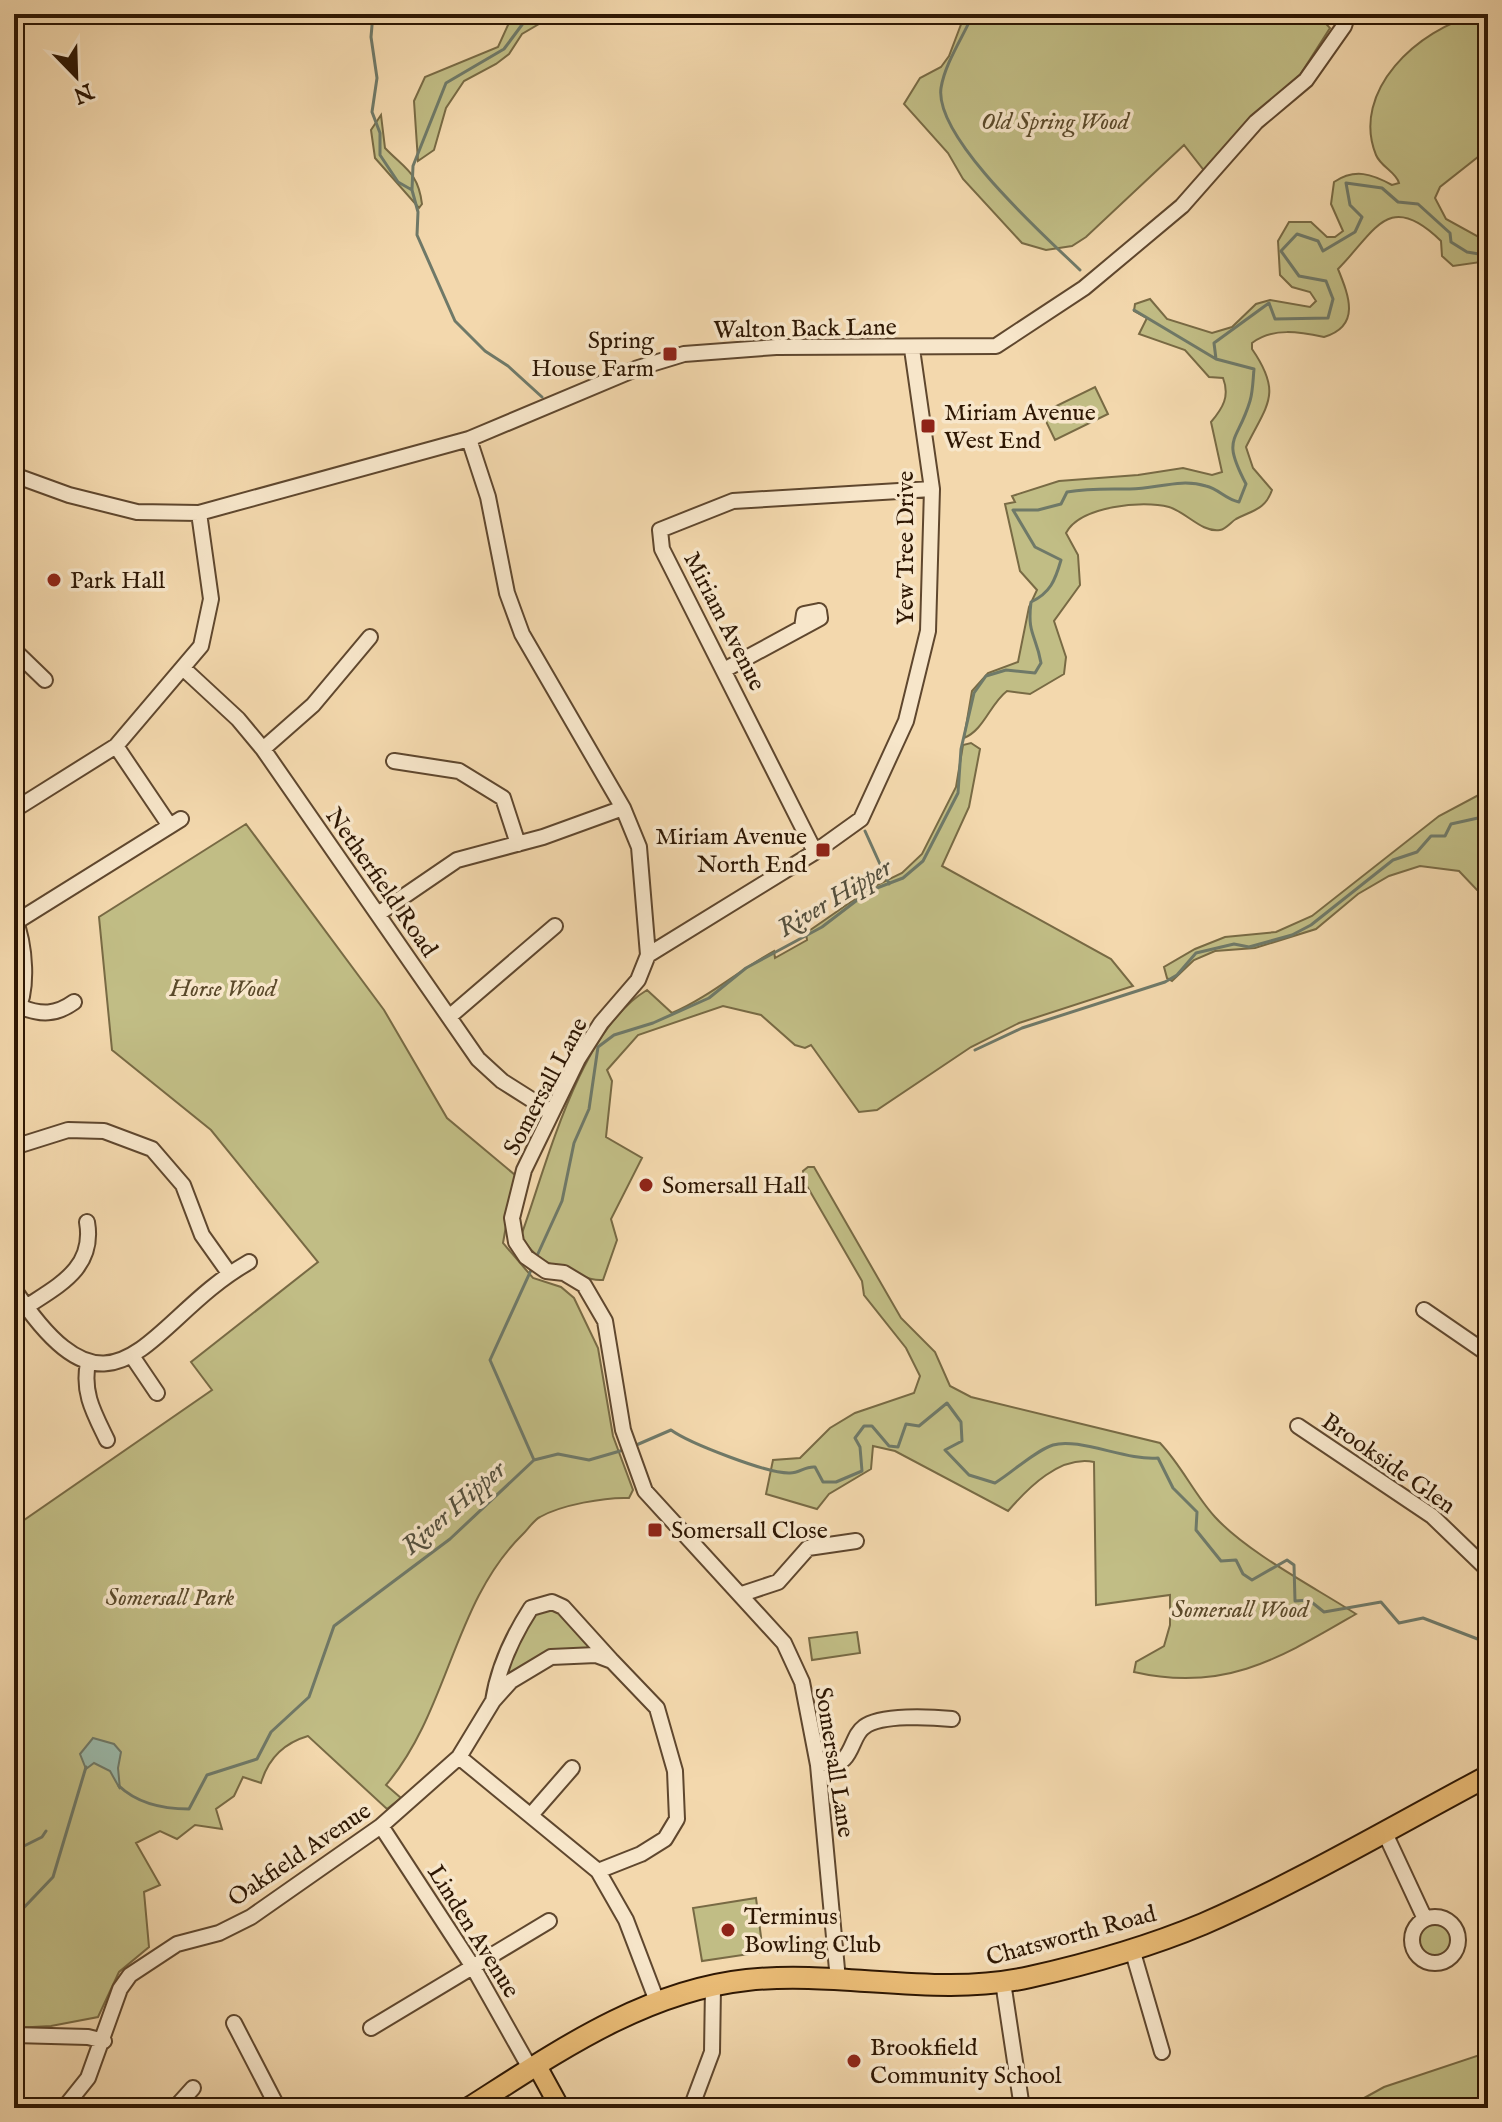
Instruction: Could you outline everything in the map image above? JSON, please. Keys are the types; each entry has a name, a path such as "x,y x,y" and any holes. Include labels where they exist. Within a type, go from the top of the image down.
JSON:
{"highway":[{"name":"Chatsworth Road","path":"469,2108 532,2064 593,2030 658,2004 713,1987 747,1980 838,1980 921,1986 1003,1982 1132,1949 1234,1910 1488,1776"}],"main road":[{"path":"532,2064 560,2108"}],"street":[{"name":"Walton Back Lane","path":"14,475 69,495 137,512 199,513 469,439 638,368 684,354 776,347 912,349 996,346 1084,288 1182,206 1256,122 1306,80 1344,26 1348,14"},
{"name":"Yew Tree Drive","path":"648,955 815,852 861,819 906,721 928,631 932,489 912,349"},
{"path":"469,439 488,497 507,593 522,634 623,808 639,847 648,955"},
{"name":"Miriam Avenue","path":"815,852 726,669 662,549 660,530 733,501 932,489"},
{"path":"14,810 116,746 201,646 211,599 199,513"},
{"path":"726,669 802,628"},
{"path":"263,749 313,705 370,637"},
{"path":"14,650 45,680"},
{"name":"Netherfield Road","path":"184,669 238,719 263,749 486,1066 551,1112"},
{"path":"74,1002 60,1013 17,1012 22,937 15,919 176,822 116,746"},
{"path":"394,761 459,771 503,798 518,844"},
{"path":"378,914 457,860 518,844 623,808"},
{"path":"449,1017 555,926"},
{"name":"Somersall Lane","path":"648,955 638,980 601,1023 578,1059 524,1170 512,1218 516,1242 526,1257 546,1271 564,1273 584,1285 605,1321 623,1430 629,1454 650,1501 742,1594 784,1643 802,1682 818,1765 838,1980"},
{"path":"14,1147 68,1130 104,1131 152,1149 183,1185 202,1235 229,1273"},
{"path":"14,1156 14,1170"},
{"path":"26,1307 74,1274 88,1253 87,1222"},
{"path":"14,1289 63,1350 88,1363 114,1364 132,1356 166,1332 189,1306 229,1273 249,1262"},
{"path":"1424,1310 1488,1354"},
{"path":"132,1356 157,1393"},
{"path":"88,1363 84,1382 88,1403 107,1440"},
{"name":"Brookside Glen","path":"1298,1426 1432,1516 1488,1570"},
{"path":"742,1594 778,1582 808,1548 856,1541"},
{"path":"493,1701 495,1684 517,1628 531,1608 552,1602 563,1607 657,1708 675,1771 677,1819 665,1839 641,1854 598,1871"},
{"path":"612,1661 596,1655 551,1657 511,1681 493,1701 459,1757 598,1871 626,1920 658,2004"},
{"path":"818,1765 844,1759 859,1732 869,1724 932,1717 952,1719"},
{"name":"Oakfield Avenue","path":"67,2107 88,2078 104,2041 120,1989 130,1975 177,1944 219,1933 251,1917 381,1826 459,1757"},
{"path":"531,1815 572,1768"},
{"name":"Linden Avenue","path":"381,1826 532,2064"},
{"path":"1384,1831 1425,1919"},
{"path":"371,2028 549,1921"},
{"path":"1132,1949 1162,2052"},
{"path":"1003,1982 1022,2108"},
{"path":"691,2108 712,2052 713,1987"},
{"path":"234,2023 278,2108"},
{"path":"14,2035 88,2037 104,2041"},
{"path":"175,2108 193,2088"}],"green space":[{"path":"513,14 556,14 522,34 509,54 496,64 464,81 446,108 434,150 418,161 414,101 425,77 498,47"},
{"name":"Old Spring Wood","path":"965,14 1317,14 1330,28 1300,75 1206,173 1184,145 1086,237 1072,246 1046,250 1022,243 963,179 948,153 904,104 920,78 941,67 949,56"},
{"path":"1477,15 1488,40 1488,149 1440,187 1435,198 1446,219 1488,242 1488,261 1453,266 1442,256 1441,241 1408,218 1395,217 1373,230 1338,269 1346,289 1349,309 1343,326 1324,337 1296,332 1278,333 1252,343 1269,388 1265,409 1246,447 1253,468 1272,490 1266,502 1220,530 1200,525 1169,507 1144,504 1098,511 1073,524 1066,533 1078,555 1080,585 1054,621 1066,657 1064,674 1030,694 1007,691 977,729 964,738 972,691 988,673 1018,662 1029,607 1037,590 1020,571 1005,504 1015,502 1012,496 1059,481 1183,468 1212,475 1222,472 1211,422 1224,402 1226,390 1223,378 1209,377 1185,350 1139,334 1147,318 1134,311 1135,304 1150,299 1167,319 1212,333 1232,327 1256,304 1270,300 1310,307 1316,301 1310,292 1292,287 1280,275 1278,241 1289,222 1311,222 1327,237 1335,237 1343,231 1331,204 1334,182 1342,178 1363,174 1392,185 1399,183 1378,159 1370,131 1373,108 1381,86 1395,66 1433,33"},
{"path":"381,115 385,148 414,178 422,204 419,208 375,158 371,130"},
{"path":"1095,387 1108,414 1055,440 1042,413"},
{"path":"971,743 980,749 969,807 942,866 1111,959 1133,986 1019,1023 971,1047 877,1110 859,1112 811,1045 805,1048 795,1045 761,1015 723,1006 638,1035 607,1070 612,1081 606,1137 642,1158 611,1219 617,1240 603,1280 591,1279 542,1260 521,1236 568,1101 602,1036 623,1009 647,990 672,1013 686,1007 774,951 775,958 807,940 806,933 871,888 902,873 922,854 956,787 963,745"},
{"path":"1488,790 1488,883 1484,889 1477,890 1459,871 1420,866 1389,876 1358,894 1316,929 1255,948 1215,951 1194,960 1172,981 1167,978 1164,967 1195,949 1225,937 1276,932 1312,916 1439,816"},
{"path":"246,824 384,1010 447,1118 515,1175 503,1243 533,1278 561,1287 574,1298 598,1348 613,1436 633,1490 629,1498 583,1503 540,1517 500,1561 466,1624 424,1724 407,1756 386,1785 401,1798 387,1809 308,1736 292,1743 273,1759 261,1783 243,1777 234,1796 216,1809 222,1829 195,1825 177,1839 160,1831 136,1843 160,1885 144,1892 149,1947 119,1972 98,2017 51,2026 14,2028 14,1527 212,1390 191,1362 318,1262 211,1130 112,1050 99,917"},
{"name":"Somersall Wood","path":"814,1167 901,1318 935,1352 950,1386 971,1397 1160,1443 1215,1517 1245,1544 1356,1614 1302,1645 1251,1667 1196,1678 1134,1672 1136,1662 1164,1646 1170,1625 1170,1595 1096,1605 1094,1462 1081,1461 1057,1468 1035,1484 1008,1511 895,1451 873,1446 871,1469 829,1494 817,1509 766,1494 773,1460 800,1458 830,1428 855,1413 914,1393 920,1376 906,1348 864,1295 862,1281 804,1181 803,1171"},
{"path":"538,1609 561,1609 595,1651 556,1653 533,1662 499,1682 527,1619"},
{"path":"857,1632 860,1653 812,1660 809,1638"},
{"name":"Terminus Bowling Club","path":"756,1898 763,1952 702,1961 693,1908"},
{"path":"1435,1921 1448,1927 1454,1940 1448,1953 1435,1959 1422,1953 1416,1940 1422,1927"},
{"path":"1488,2045 1488,2108 1346,2108 1384,2087 1480,2055"}],"shaded area":[{"path":"93,1738 114,1744 121,1752 118,1768 120,1789 110,1771 94,1763 86,1769 80,1754"}],"waterway":[{"path":"373,14 371,37 377,78 372,112 380,133 380,155 398,182 412,190"},
{"path":"530,14 504,49 446,83 413,166 412,190 418,212 417,235 455,321 485,351 508,366 542,397"},
{"path":"973,14 943,79 944,109 955,133 973,159 1019,211 1080,270"},
{"name":"River Hipper","path":"536,1258 562,1201 574,1143 589,1109 598,1047 614,1035 653,1023 709,998 746,968 822,927 869,891 903,878 923,861 958,793 961,749 974,693 986,676 1006,670 1035,673 1041,663 1031,628 1031,602 1051,586 1061,560 1035,547 1013,510 1038,510 1061,504 1067,492 1140,489 1187,483 1211,487 1239,502 1246,484 1233,448 1250,401 1254,369 1216,359 1214,343 1269,303 1275,319 1328,318 1333,299 1326,281 1299,276 1281,251 1297,234 1318,241 1323,251 1355,232 1362,217 1350,205 1346,183 1382,188 1398,202 1418,204 1450,233 1451,242 1467,252 1485,255 1488,252"},
{"path":"1134,310 1216,359"},
{"path":"975,1050 1022,1028 1165,982 1177,975 1196,953 1234,944 1249,947 1292,935 1311,925 1393,860 1417,852 1431,836 1445,836 1451,824 1478,818 1488,810"},
{"path":"865,831 889,884"},
{"name":"River Hipper","path":"119,1786 151,1804 189,1809 207,1775 257,1759 271,1732 309,1697 334,1626 450,1539 534,1460 490,1360 532,1268"},
{"path":"634,1446 671,1430 747,1463 790,1473 815,1467 823,1482 836,1482 862,1471 860,1447 855,1438 864,1426 872,1426 889,1446 898,1447 906,1424 919,1426 947,1403 961,1422 962,1441 945,1450 969,1475 995,1483 1038,1452 1063,1443 1158,1458 1173,1488 1197,1512 1196,1530 1221,1561 1236,1560 1243,1574 1252,1580 1287,1560 1294,1565 1295,1601 1309,1600 1324,1612 1381,1602 1399,1623 1423,1618 1488,1643"},
{"path":"534,1460 558,1454 589,1460 627,1449"},
{"name":"River Hipper","path":"14,1918 53,1877 86,1767"},
{"path":"14,1851 42,1837 46,1831"}],"place":[{"name":"Spring House Farm","path":"670,354"},
{"name":"Miriam Avenue West End","path":"928,426"},
{"name":"Park Hall","path":"54,580"},
{"name":"Miriam Avenue North End","path":"823,850"},
{"name":"Somersall Hall","path":"646,1185"},
{"name":"Somersall Close","path":"655,1530"},
{"name":"Terminus Bowling Club","path":"728,1930"},
{"name":"Brookfield Community School","path":"854,2061"}],"park label":[{"name":"Horse Wood","path":"223,988"},
{"name":"Somersall Park","path":"170,1597"}]}
